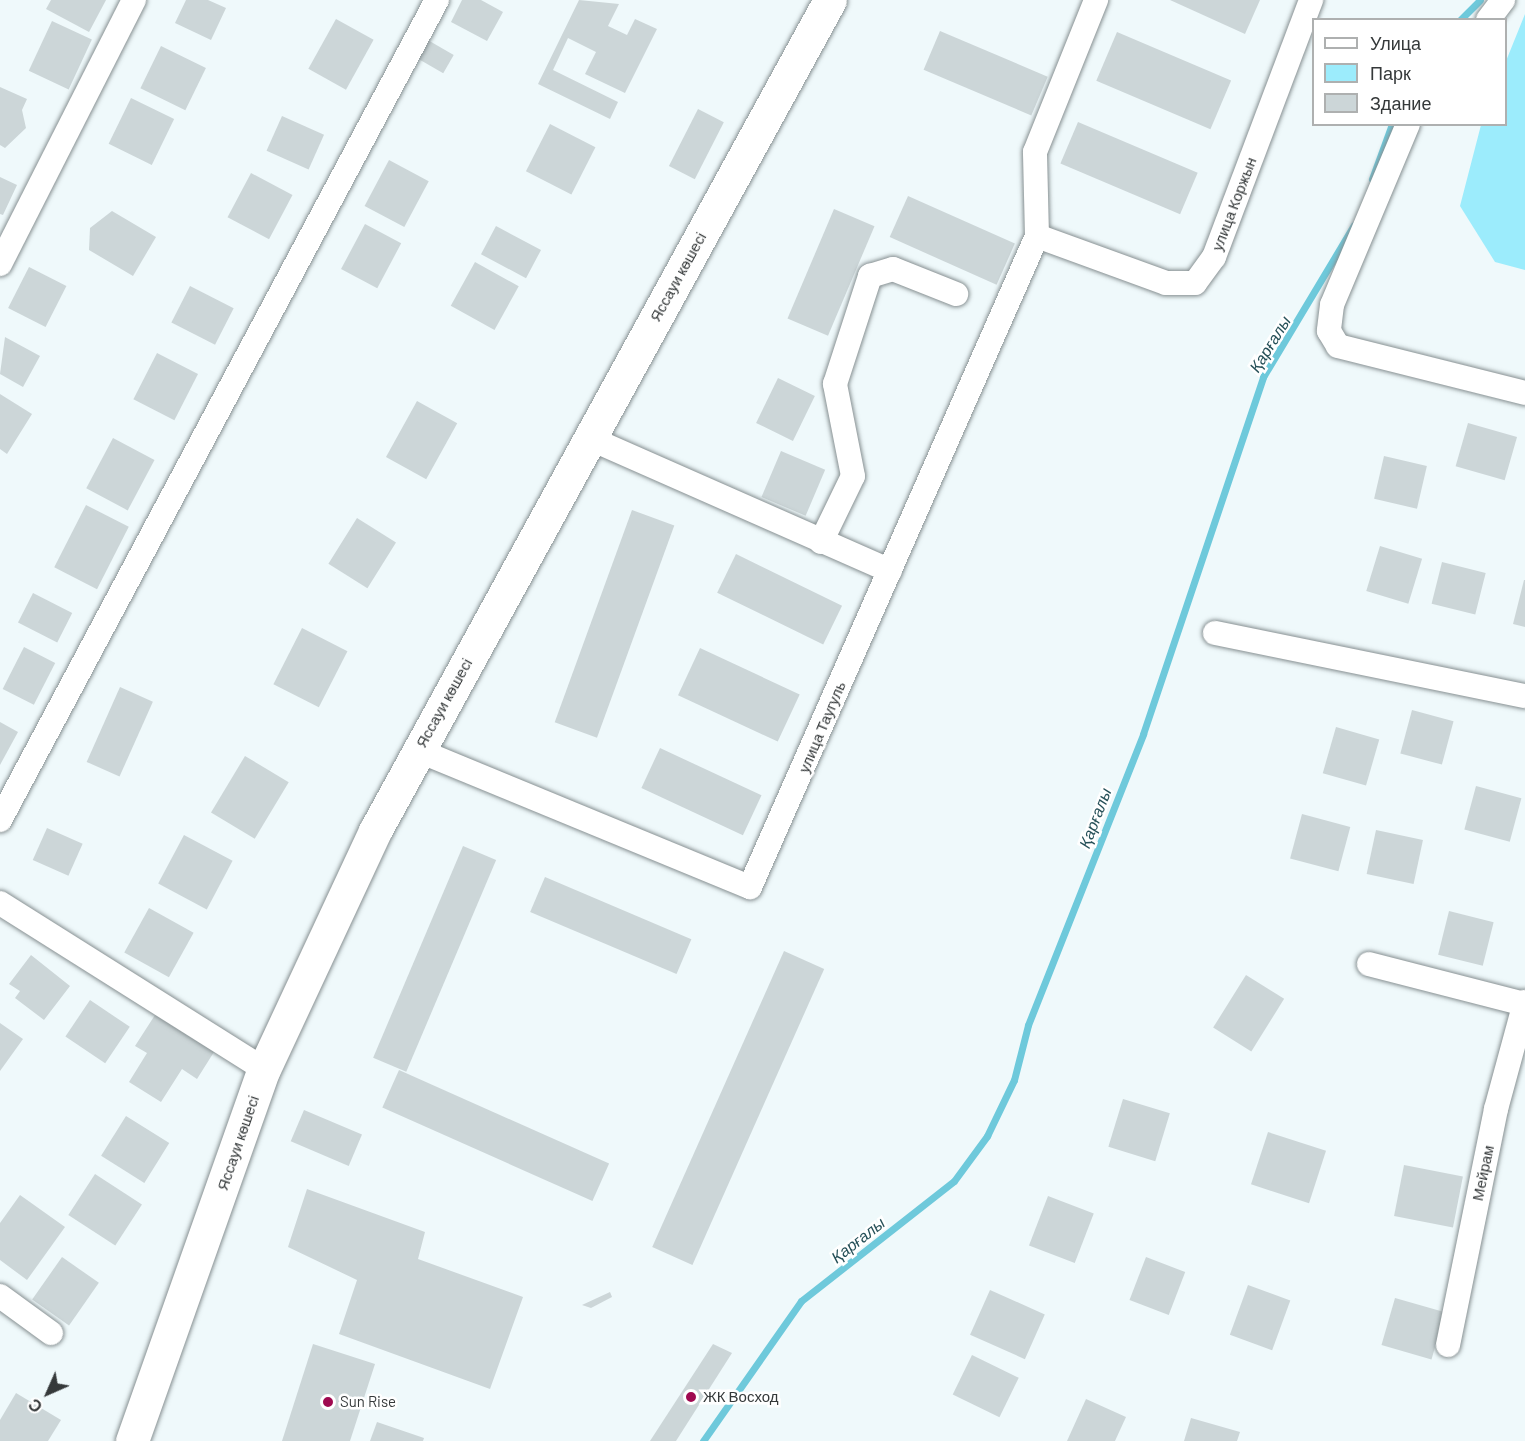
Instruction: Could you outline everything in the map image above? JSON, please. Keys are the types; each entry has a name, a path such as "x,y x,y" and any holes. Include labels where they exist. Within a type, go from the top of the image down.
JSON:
{"main road":[{"name":"Яссауи көшесі","path":"132,1441 264,1069 417,750 830,0"}],"street":[{"path":"0,264 134,0"},
{"path":"0,820 438,0"},
{"path":"1037,236 1035,152 1096,0"},
{"name":"улица Коржын","path":"1037,236 1166,283 1195,283 1214,257 1311,0"},
{"path":"1490,18 1503,0"},
{"path":"1407,126 1332,305 1329,331 1338,346 1525,393"},
{"name":"улица Таугуль","path":"417,750 750,887 1037,236"},
{"path":"821,542 853,476 836,384 870,276 893,269 956,294"},
{"path":"590,438 890,571"},
{"path":"1215,633 1525,696"},
{"path":"0,903 264,1069"},
{"path":"1369,964 1525,1003"},
{"name":"Мейрам","path":"1448,1345 1496,1109 1525,1003"},
{"path":"0,1296 51,1333"}],"green space":[{"path":"1525,14 1525,270 1495,262 1460,206 1481,126 1507,126 1507,59"}],"building":[{"path":"51,0 106,0 89,32 46,9"},
{"path":"186,0 208,0 226,8 211,40 175,23"},
{"path":"462,0 481,0 503,12 487,41 451,22"},
{"path":"579,0 619,4 608,26 627,35 635,19 657,29 625,93 585,74 596,52 568,38 553,70 618,102 610,119 538,84"},
{"path":"1170,0 1260,0 1245,34"},
{"path":"336,19 374,40 346,90 308,69"},
{"path":"52,21 92,40 69,89 29,71"},
{"path":"940,31 1048,77 1031,115 924,70"},
{"path":"1117,32 1231,80 1210,129 1096,81"},
{"path":"426,39 454,55 443,73 416,57"},
{"path":"161,46 206,68 185,110 140,88"},
{"path":"0,87 27,99 22,110 26,128 5,148 0,145"},
{"path":"131,98 174,119 152,165 109,144"},
{"path":"698,109 724,122 695,179 669,166"},
{"path":"282,116 324,135 309,169 267,151"},
{"path":"1078,122 1198,173 1180,214 1060,163"},
{"path":"550,124 595,147 571,194 526,171"},
{"path":"389,160 429,181 404,227 365,206"},
{"path":"251,173 292,195 269,239 228,217"},
{"path":"0,177 17,185 3,215 0,214"},
{"path":"908,196 1015,244 997,285 890,237"},
{"path":"834,209 875,226 828,336 788,319"},
{"path":"112,211 156,237 133,276 89,250 90,228"},
{"path":"365,224 401,243 377,288 341,269"},
{"path":"496,226 541,250 526,278 481,254"},
{"path":"475,262 519,286 494,330 451,306"},
{"path":"29,267 66,286 46,327 8,308"},
{"path":"190,286 234,308 215,345 171,323"},
{"path":"5,337 40,356 23,387 0,374"},
{"path":"157,353 198,374 174,420 133,399"},
{"path":"778,378 815,396 793,441 756,423"},
{"path":"0,394 32,414 7,454 0,449"},
{"path":"417,401 457,423 426,479 386,457"},
{"path":"1468,423 1517,437 1505,480 1456,466"},
{"path":"113,438 154,460 128,510 86,488"},
{"path":"781,451 825,470 806,516 761,497"},
{"path":"1384,456 1427,466 1417,509 1374,499"},
{"path":"86,505 129,527 97,589 54,567"},
{"path":"632,510 674,525 597,738 555,722"},
{"path":"357,518 396,542 367,588 328,564"},
{"path":"1380,546 1422,559 1408,604 1366,591"},
{"path":"736,554 842,606 823,644 717,593"},
{"path":"1442,562 1486,573 1475,615 1432,604"},
{"path":"1525,580 1525,627 1513,624"},
{"path":"33,593 72,613 57,642 18,622"},
{"path":"302,628 347,651 319,707 273,684"},
{"path":"24,647 55,663 34,705 3,689"},
{"path":"700,648 800,694 778,742 678,695"},
{"path":"120,687 153,702 120,777 87,762"},
{"path":"1412,710 1454,721 1442,765 1400,753"},
{"path":"0,722 18,732 0,765"},
{"path":"1336,727 1379,739 1366,786 1323,773"},
{"path":"660,748 762,795 743,835 641,788"},
{"path":"245,756 289,782 255,839 211,813"},
{"path":"1476,786 1521,798 1510,842 1464,829"},
{"path":"1302,814 1350,827 1338,871 1290,858"},
{"path":"47,828 83,844 68,876 33,860"},
{"path":"1376,830 1423,840 1414,884 1367,874"},
{"path":"184,835 233,861 207,909 158,884"},
{"path":"463,846 496,860 406,1072 373,1058"},
{"path":"545,877 691,939 677,974 530,912"},
{"path":"149,908 194,933 169,977 124,953"},
{"path":"1449,911 1494,922 1483,966 1438,955"},
{"path":"784,951 824,969 692,1265 652,1247"},
{"path":"31,955 70,986 44,1020 15,998 20,991 9,984"},
{"path":"1246,975 1284,999 1251,1051 1213,1028"},
{"path":"90,1000 130,1027 105,1063 65,1036"},
{"path":"155,1015 214,1052 197,1079 182,1069 161,1102 129,1082 147,1053 135,1046"},
{"path":"0,1023 23,1039 0,1071"},
{"path":"399,1070 609,1164 592,1201 382,1107"},
{"path":"1123,1099 1170,1113 1155,1161 1108,1147"},
{"path":"304,1110 362,1135 349,1166 291,1141"},
{"path":"126,1116 169,1143 144,1183 101,1156"},
{"path":"1268,1132 1326,1151 1309,1203 1251,1184"},
{"path":"1404,1165 1463,1176 1453,1227 1394,1216"},
{"path":"95,1174 142,1204 115,1246 68,1215"},
{"path":"307,1189 425,1232 418,1259 523,1297 490,1389 339,1334 357,1280 288,1247"},
{"path":"20,1195 65,1227 27,1280 0,1260 0,1223"},
{"path":"1048,1196 1094,1214 1075,1263 1029,1245"},
{"path":"62,1257 99,1283 69,1325 32,1300"},
{"path":"1146,1257 1185,1272 1169,1315 1130,1300"},
{"path":"1248,1285 1290,1300 1272,1350 1230,1335"},
{"path":"990,1290 1045,1314 1025,1359 970,1335"},
{"path":"610,1292 612,1297 591,1308 582,1305"},
{"path":"1395,1298 1445,1312 1431,1359 1381,1345"},
{"name":"Sun Rise","path":"313,1344 375,1364 350,1441 282,1441"},
{"name":"ЖК Восход","path":"713,1344 732,1353 676,1441 650,1441"},
{"path":"972,1355 1019,1378 999,1417 953,1395"},
{"path":"16,1393 61,1420 48,1441 0,1441 0,1420"},
{"path":"1086,1399 1126,1417 1115,1441 1067,1441"},
{"path":"1191,1418 1240,1432 1237,1441 1184,1441"},
{"path":"377,1422 424,1438 423,1441 370,1441"}],"waterway":[{"name":"Қарғалы","path":"1462,18 1480,0"},
{"name":"Қарғалы","path":"1372,179 1391,126"},
{"name":"Қарғалы","path":"703,1441 801,1301 954,1181 987,1136 1014,1080 1028,1025 1143,734 1263,377 1354,225"}],"place":[{"name":"ЖК Восход","path":"691,1397"},
{"name":"Sun Rise","path":"328,1402"}]}
